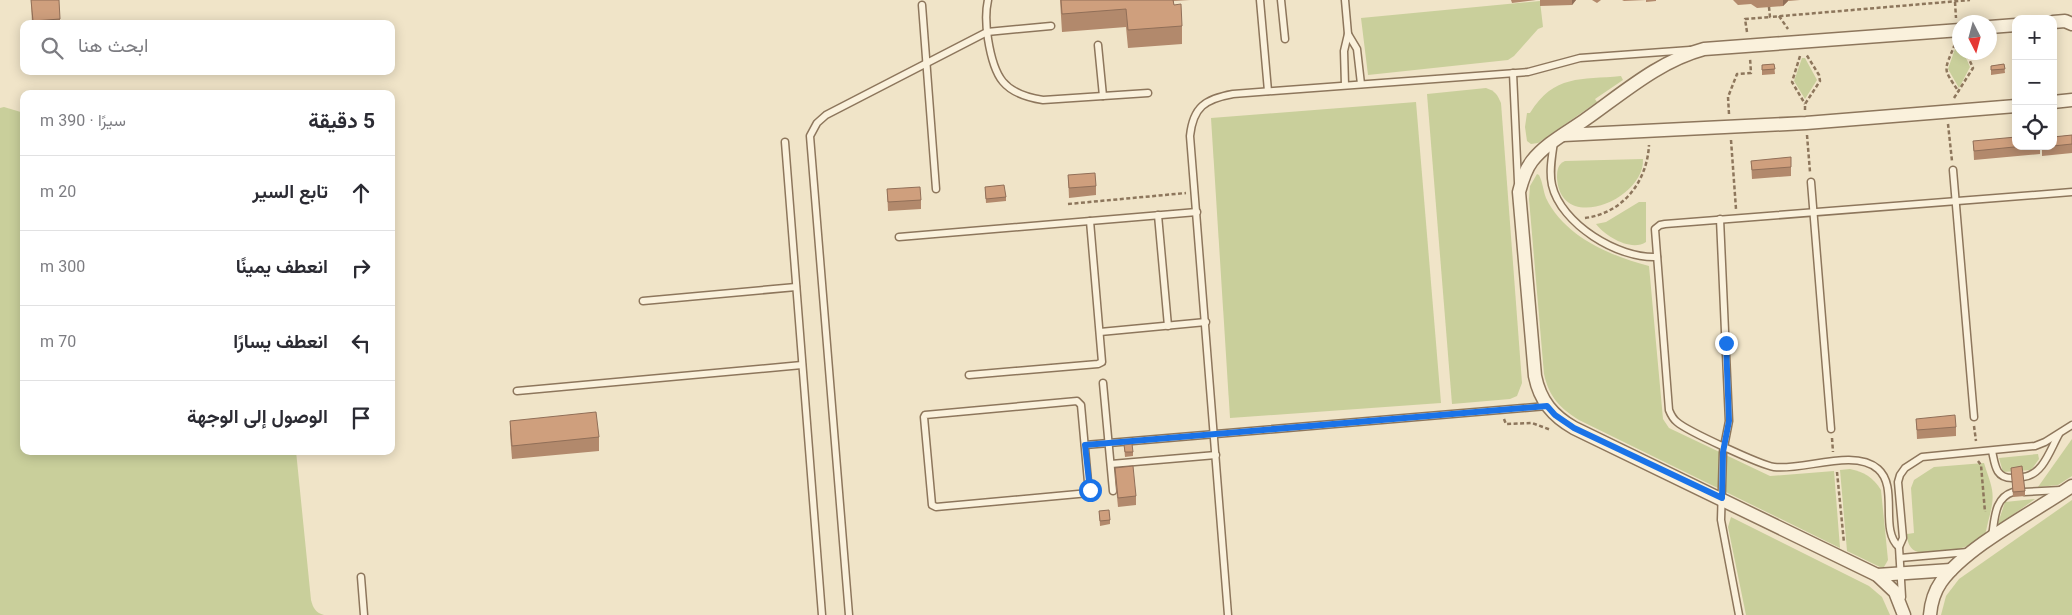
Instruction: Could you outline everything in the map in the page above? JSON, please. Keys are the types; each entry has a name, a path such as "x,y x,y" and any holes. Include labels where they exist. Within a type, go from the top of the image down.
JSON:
{"street":[{"path":"1997,26 2012,25"},
{"path":"1903,611 1895,592 1878,575 1574,428 1555,415 1547,406 1537,387 1535,376 1519,192 1526,171 1532,161 1559,138 1661,66 1682,56 1704,49 1748,45 1800,45 1952,34"},
{"path":"2057,102 2072,100"},
{"path":"1559,138 1648,131 1806,123 2012,106"},
{"path":"1930,615 1935,591 1951,570 1991,539 2069,488"},
{"path":"1878,575 1951,570"}],"lane":[{"path":"988,0 986,10 987,32 992,61 998,77 1010,90 1025,98 1042,100 1148,93"},
{"path":"1260,0 1268,91"},
{"path":"1281,0 1285,39"},
{"path":"1345,0 1348,34 1344,50 1345,85"},
{"path":"922,5 936,190"},
{"path":"849,615 810,136 817,123 826,115 987,32 1051,26"},
{"path":"1348,34 1357,49 1361,84"},
{"path":"1098,45 1103,96"},
{"path":"1228,615 1190,136 1196,114 1202,106 1218,97 1268,91 1513,73 1543,69 1580,58 1704,49"},
{"path":"1513,73 1519,192"},
{"path":"1559,138 1551,160 1552,185 1560,202 1586,232 1604,244 1647,258 1657,257"},
{"path":"785,142 822,615"},
{"path":"1953,170 1974,418"},
{"path":"1811,182 1831,428"},
{"path":"1903,611 1899,548 1891,535 1888,496 1884,476 1878,469 1863,462 1834,461 1773,466 1724,446 1678,423 1669,410 1655,229 1660,224 2072,192"},
{"path":"898,237 1196,212"},
{"path":"1158,215 1168,326"},
{"path":"1720,219 1728,405 1727,437 1724,446 1722,528 1739,615"},
{"path":"970,374 1100,364 1102,360 1090,222"},
{"path":"643,301 796,287"},
{"path":"1100,332 1206,322"},
{"path":"517,391 802,365"},
{"path":"1103,383 1113,491"},
{"path":"1078,401 1082,405 1085,445 1090,490 1087,494 936,507 932,505 925,415 1078,401"},
{"path":"1085,445 1547,406"},
{"path":"1899,548 1903,538 1898,482 1905,468 1922,457 2035,446 2072,425"},
{"path":"2023,477 2032,476 2038,471 2059,433"},
{"path":"1992,451 1999,475 2012,478"},
{"path":"1111,464 1216,455"},
{"path":"2024,492 2069,488"},
{"path":"1991,539 2000,500 2006,494 2013,492"},
{"path":"1900,558 1974,551"},
{"path":"361,577 364,615"}],"path":[{"path":"1736,218 1728,97 1737,74 1751,73 1745,19 1970,0"},
{"path":"1769,7 1770,16"},
{"path":"1779,16 1819,75 1820,81 1805,104"},
{"path":"1800,45 1792,82 1805,104 1811,182"},
{"path":"1952,52 1946,69 1959,92"},
{"path":"1574,219 1597,216 1610,211 1622,204 1636,188 1647,161 1648,131"},
{"path":"1068,204 1195,192"},
{"path":"1974,418 1976,452 1981,465 1986,530 1991,539"},
{"path":"1831,428 1834,461 1838,474 1844,550 1841,557"}],"green space":[{"path":"1540,1 1543,27 1538,29 1514,56 1508,60 1368,75 1361,18"},
{"path":"1802,58 1805,58 1817,80 1805,99 1794,81"},
{"path":"1952,58 1952,60 1967,60 1970,67 1959,88 1948,69"},
{"path":"1621,76 1623,80 1595,99 1597,102 1538,143 1531,144 1527,141 1525,127 1527,113 1530,113 1539,100 1549,91 1570,81"},
{"path":"1486,88 1495,93 1501,103 1522,383 1517,396 1510,399 1452,404 1427,94"},
{"path":"1416,102 1441,403 1230,418 1211,118"},
{"path":"4,107 20,112 20,455 296,455 311,600 315,610 324,615 0,615 0,108"},
{"path":"1643,159 1640,174 1631,187 1617,198 1602,205 1586,208 1572,204 1561,195 1557,172 1559,166 1565,161"},
{"path":"1537,174 1539,175 1546,198 1554,211 1576,234 1604,250 1649,266 1663,419 1669,428 1770,476 1834,471 1840,548 1579,420 1556,401 1549,389 1544,374 1529,199 1530,186"},
{"path":"1639,202 1646,202 1646,242 1640,245 1626,244 1612,238 1596,224 1606,222"},
{"path":"2072,439 2072,476 2058,485 2038,487"},
{"path":"2038,454 2039,459 2031,470 2003,472 1999,458"},
{"path":"1984,463 1993,498 1984,537 1972,545 1963,548 1933,553 1918,552 1911,548 1908,543 1907,534 1914,533 1911,488 1914,480 1934,467"},
{"path":"1850,469 1868,476 1881,490 1888,560 1884,567 1880,567 1847,551 1840,470"},
{"path":"2035,499 1997,526 2005,502"},
{"path":"2072,500 2072,615 1941,615 1946,596 1959,579"},
{"path":"1731,517 1869,586 1882,597 1890,615 1746,615 1728,527"}],"building":[{"path":"31,0 59,0 60,19 33,20"},
{"path":"1061,0 1173,0 1174,5 1181,4 1182,26 1128,30 1126,9 1062,14"},
{"path":"1774,64 1775,69 1762,70 1762,65"},
{"path":"2004,64 2005,69 1991,70 1991,66"},
{"path":"2072,135 2072,144 2057,146 2057,137"},
{"path":"2012,137 2012,147 1974,151 1973,141"},
{"path":"1791,157 1791,167 1752,170 1751,161"},
{"path":"1095,173 1096,186 1069,188 1068,175"},
{"path":"1004,185 1006,197 986,199 985,187"},
{"path":"920,187 921,200 888,202 887,189"},
{"path":"596,412 599,437 512,446 510,421"},
{"path":"1955,415 1956,427 1917,430 1916,419"},
{"path":"1132,444 1133,452 1125,452 1124,445"},
{"path":"1133,466 1136,496 1118,498 1115,468"},
{"path":"2022,466 2025,491 2013,492 2011,468"},
{"path":"1109,510 1110,520 1100,521 1099,511"}],"route":[{"path":"1090,490 1085,445 1547,406 1555,415 1574,428 1722,498 1723,452 1729,421 1726,343"}]}
